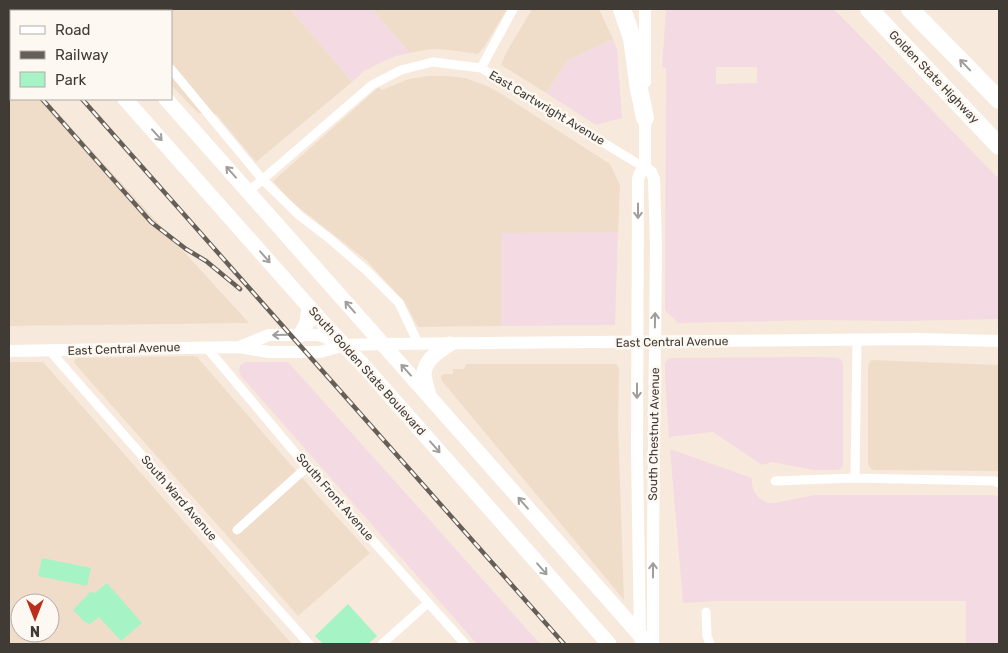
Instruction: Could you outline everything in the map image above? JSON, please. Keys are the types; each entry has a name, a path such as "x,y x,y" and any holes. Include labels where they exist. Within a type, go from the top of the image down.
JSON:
{"highway":[{"path":"622,9 632,38 645,118"},
{"name":"Golden State Highway","path":"869,9 999,146"},
{"path":"910,9 999,100"}],"main road":[{"name":"South Chestnut Avenue","path":"640,644 637,453 638,179 640,173 645,168 645,9"},
{"name":"South Golden State Boulevard","path":"126,100 309,307 363,365 608,644"},
{"path":"167,100 648,644"},
{"name":"South Chestnut Avenue","path":"645,168 651,172 654,179 656,246 653,644"},
{"path":"300,335 307,323 309,307"},
{"name":"East Central Avenue","path":"239,347 269,335 320,335 344,345"},
{"name":"East Central Avenue","path":"9,351 239,347 269,352 320,352 344,345 382,344 916,339 999,341"},
{"path":"429,397 424,374 427,363 438,351 450,344"}],"street":[{"path":"481,68 513,9"},
{"name":"East Cartwright Avenue","path":"248,192 372,85 401,70 433,62 481,68 645,168"},
{"path":"172,71 262,178 300,216 345,252 398,303 419,345"},
{"path":"855,478 857,340"},
{"name":"South Front Avenue","path":"207,348 307,466 465,644"},
{"name":"South Ward Avenue","path":"50,351 309,644"},
{"path":"236,530 307,466"},
{"path":"775,481 855,478 994,481 999,483"},
{"path":"382,644 428,603"},
{"path":"706,612 707,636 710,644"}],"shaded area":[{"path":"108,9 290,9 352,82 256,162 216,114 198,113 172,86 172,10"},
{"path":"290,9 372,9 410,53 396,56 364,71 352,82"},
{"path":"372,9 507,9 478,54 431,49 410,53"},
{"path":"532,9 599,9 613,39 568,60 546,93 501,65"},
{"path":"834,9 999,179 999,319 678,323 665,310 666,68 662,67 666,10","holes":["716,67 757,67 757,83 716,84"]},
{"path":"613,39 617,49 622,118 596,125 546,93 568,60"},
{"path":"428,76 465,78 500,93 610,164 620,185 618,232 501,233 501,326 418,327 404,301 366,260 288,199 273,181 379,87 382,90 409,79"},
{"path":"10,79 10,100 46,100 249,323 9,326"},
{"path":"618,232 615,325 501,326 501,233"},
{"path":"197,357 370,553 298,616 74,362 78,358"},
{"path":"670,358 838,358 842,360 843,364 843,465 838,470 814,470 772,462 762,465 713,432 669,437 665,364"},
{"path":"872,360 999,365 999,471 874,470 870,468 868,464 868,366"},
{"path":"9,362 43,362 292,644 9,644"},
{"path":"247,362 288,362 540,644 477,644 241,376 240,366"},
{"path":"466,364 617,365 619,368 618,425 624,600 442,381 442,375 453,374 453,369 463,369"},
{"path":"670,449 752,478 752,485 758,497 769,503 814,495 999,496 999,644 966,644 966,601 715,601 683,603"}],"green space":[{"path":"42,558 91,568 87,586 38,576"},
{"path":"107,583 142,623 121,641 99,617 90,624 85,622 73,610 90,592 95,593"},
{"path":"348,604 377,636 368,644 323,644 315,636"}],"railway":[{"path":"43,100 151,222 186,249 206,261 240,289"},
{"path":"83,100 564,644"}]}
